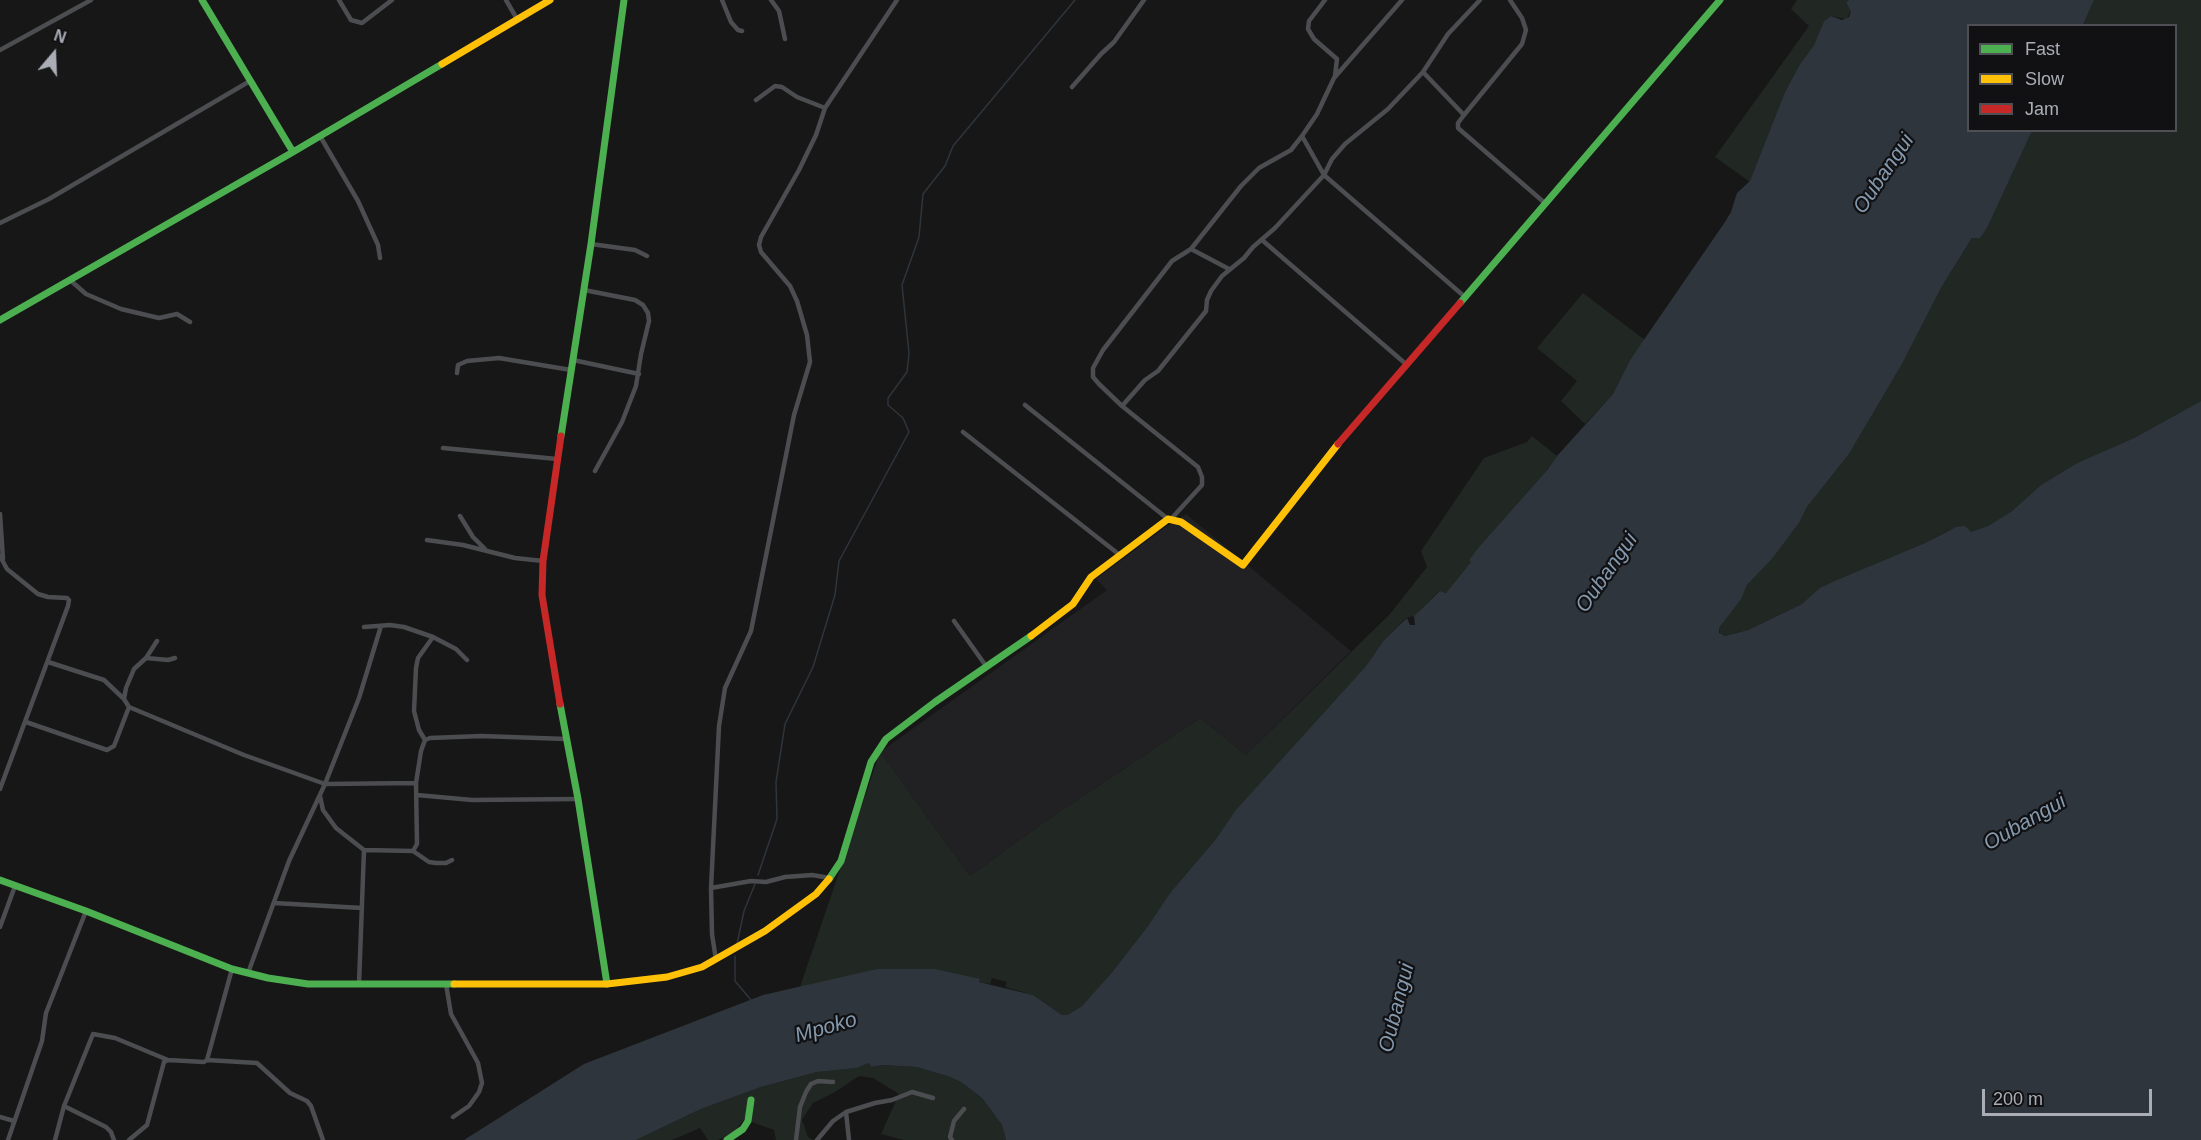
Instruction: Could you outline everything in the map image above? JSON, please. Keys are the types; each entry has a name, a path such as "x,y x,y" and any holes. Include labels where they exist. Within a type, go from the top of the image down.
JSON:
{"street":[{"path":"0,50 91,0"},
{"path":"202,0 293,152"},
{"path":"339,0 351,20 363,23 392,0"},
{"path":"506,0 517,19"},
{"path":"0,320 293,152 550,0"},
{"path":"607,984 578,799 542,595 543,561 557,459 591,244 624,0"},
{"path":"722,0 730,22 742,31"},
{"path":"771,0 779,11 785,39"},
{"path":"716,960 712,934 711,888 715,770 719,726 725,688 751,631 794,415 810,362 807,335 797,301 790,286 761,252 759,245 761,237 808,153 825,108 897,0"},
{"path":"1072,87 1114,42 1144,0"},
{"path":"0,880 86,911 232,969 248,974 308,984 607,984 667,977 702,967 765,931 816,894 841,861 871,762 886,739 986,666 1026,641 1073,604 1091,577 1170,519 1202,485 1198,467 1122,406 1093,377 1093,368 1102,350 1172,261 1191,249 1241,186 1259,168 1291,150 1317,114 1337,69 1337,59 1314,39 1308,29 1308,21 1325,0"},
{"path":"1334,78 1402,0"},
{"path":"1122,406 1145,380 1158,371 1206,311 1211,291 1229,269 1244,258 1252,247 1262,240 1324,175 1332,159 1345,144 1388,109 1423,72 1448,34 1480,0"},
{"path":"1510,0 1522,18 1526,30 1522,44 1464,115 1458,123 1458,128 1546,204"},
{"path":"1025,405 1170,519 1194,530 1244,565 1336,446 1720,0"},
{"path":"1423,72 1464,115"},
{"path":"0,223 49,199 250,81"},
{"path":"756,100 775,86 782,87 797,97 825,108"},
{"path":"320,136 357,201 378,245 380,258"},
{"path":"1302,136 1324,175 1465,297"},
{"path":"1262,240 1407,365"},
{"path":"591,244 635,250 647,256"},
{"path":"1191,249 1203,253 1229,269"},
{"path":"70,280 86,294 121,309 159,318 177,314 190,322"},
{"path":"584,290 635,300 643,305 648,313 649,321 636,386 622,422 595,471"},
{"path":"457,373 458,365 467,361 499,358 572,369"},
{"path":"573,360 639,374"},
{"path":"963,432 1121,556"},
{"path":"443,448 557,459"},
{"path":"0,514 4,566"},
{"path":"460,516 473,537 485,549"},
{"path":"427,540 485,549 515,558 543,561"},
{"path":"0,556 4,566 38,594 69,600 0,789"},
{"path":"954,621 986,666"},
{"path":"248,974 289,861 325,784 359,698 381,626"},
{"path":"364,627 405,627 433,637 456,649 467,660"},
{"path":"425,740 419,730 414,711 416,668 418,658 433,637"},
{"path":"124,699 134,669 146,658 157,642"},
{"path":"146,658 168,660 175,658"},
{"path":"48,662 104,680 129,707 241,754 325,784 416,783"},
{"path":"26,722 107,750 114,746 129,707"},
{"path":"425,740 481,736 566,740"},
{"path":"413,851 417,844 416,783 425,740"},
{"path":"320,795 323,810 336,828 364,850 413,851 429,862 436,863 446,863 452,860"},
{"path":"417,795 472,800 578,799"},
{"path":"359,985 364,850"},
{"path":"711,888 751,880 766,882 785,877 812,875 830,878"},
{"path":"0,927 15,886"},
{"path":"274,903 362,908"},
{"path":"8,1140 42,1041 46,1013 86,911"},
{"path":"207,1060 232,969"},
{"path":"446,984 451,1014 478,1063 482,1083 479,1092 469,1106 453,1117"},
{"path":"55,1140 64,1106 93,1034 115,1038 168,1060 257,1063 290,1093 307,1101 311,1106 323,1140"},
{"path":"129,1140 147,1125 151,1117 162,1067 168,1060"},
{"path":"796,1140 800,1107 811,1084 818,1081 833,1082"},
{"path":"817,1140 833,1121 846,1112 892,1100 912,1092 933,1098"},
{"path":"727,1140 743,1129 748,1120 751,1100"},
{"path":"64,1106 105,1127 111,1132 114,1140"},
{"path":"952,1140 950,1137 954,1122 964,1109"},
{"path":"846,1112 849,1140"},
{"path":"0,1117 14,1121"}],"shaded area":[{"path":"1797,0 1849,0 1846,2 1851,12 1846,19 1831,16 1824,21 1814,45 1800,64 1785,92 1750,182 1715,157 1809,26 1791,9"},
{"path":"2094,0 2201,0 2201,401 2134,438 2077,463 2041,485 2012,511 1988,526 1973,532 1951,529 1925,543 1839,579 1802,604 1748,630 1725,636 1720,634 1719,628 1747,585 1772,559 1799,523 1807,507 1849,454 1902,364 1941,288 1973,237 1988,226 2032,132 2177,132 2177,24 2083,24"},
{"path":"1583,293 1645,340 1630,360 1613,394 1585,424 1561,401 1577,381 1537,348"},
{"path":"1532,436 1557,456 1548,469 1478,548 1470,559 1471,562 1446,593 1439,591 1414,616 1406,618 1384,640 1366,666 1237,810 1216,839 1170,893 1113,971 1082,1006 1067,1015 1062,1015 1033,995 1005,987 1007,982 992,978 990,984 979,982 980,979 800,987 880,752 970,876 1043,823 1200,718 1246,755 1390,614 1427,567 1421,551 1484,458 1527,442"},
{"path":"1186,514 1351,651 1246,755 1200,718 1043,823 970,876 880,752 1107,590 1096,579"},
{"path":"869,1063 871,1067 882,1065 917,1067 961,1082 982,1098 1002,1125 1006,1140 904,1140 881,1134 899,1094 873,1078 859,1076 813,1103 802,1120 808,1137 813,1140 776,1140 774,1130 752,1122 746,1117 734,1132 718,1140 708,1140 700,1128 672,1140 636,1140 701,1109 761,1087 817,1072 857,1068"}],"water":[{"path":"1849,0 2094,0 2083,24 1967,24 1967,132 2032,132 1988,226 1980,238 1972,238 1941,288 1902,364 1849,454 1807,507 1799,523 1772,559 1747,585 1741,599 1719,628 1719,633 1725,636 1748,630 1802,604 1820,588 1925,543 1956,527 1965,526 1971,532 1988,526 2012,511 2041,485 2077,463 2134,438 2201,401 2201,1140 1006,1140 1002,1125 982,1098 961,1082 917,1067 882,1065 871,1067 869,1063 857,1068 817,1072 761,1087 701,1109 636,1140 464,1140 584,1064 763,995 877,969 935,969 980,979 979,982 1033,995 1062,1015 1067,1015 1082,1006 1113,971 1170,893 1216,839 1236,810 1366,666 1384,640 1407,618 1410,625 1415,625 1414,616 1440,591 1446,593 1471,562 1469,560 1478,548 1613,394 1630,360 1725,222 1737,193 1750,181 1785,92 1800,64 1814,45 1824,21 1831,16 1842,20 1849,17 1851,12 1846,2"}],"waterway":[{"path":"758,875 777,819 776,782 785,724 813,667 835,595 839,561 909,432 903,418 888,405 888,398 907,372 909,353 902,285 919,237 923,194 945,166 953,146 1075,0"},
{"path":"737,944 744,911 755,884"},
{"path":"735,956 735,981 751,1000"}],"traffic: fast":[{"path":"202,0 293,152"},
{"path":"561,436 591,244 624,0"},
{"path":"1460,303 1720,0"},
{"path":"0,320 442,64"},
{"path":"829,879 841,861 871,762 886,739 1031,636"},
{"path":"560,704 578,799 607,984"},
{"path":"0,880 86,911 232,969 268,978 308,984 454,984"},
{"path":"727,1140 743,1129 748,1121 751,1100"}],"traffic: slow":[{"path":"442,64 550,0"},
{"path":"1031,636 1073,604 1091,577 1168,519 1181,522 1243,565 1338,444"},
{"path":"454,984 607,984 667,977 702,967 765,931 816,894 829,879"}],"traffic: jam":[{"path":"1338,444 1460,303"},
{"path":"560,704 542,595 543,561 561,436"}],"water label":[{"name":"Oubangui","path":"1884,174"},
{"name":"Oubangui","path":"1607,573"},
{"name":"Oubangui","path":"2025,823"},
{"name":"Oubangui","path":"1397,1008"},
{"name":"Mpoko","path":"826,1028"}]}
